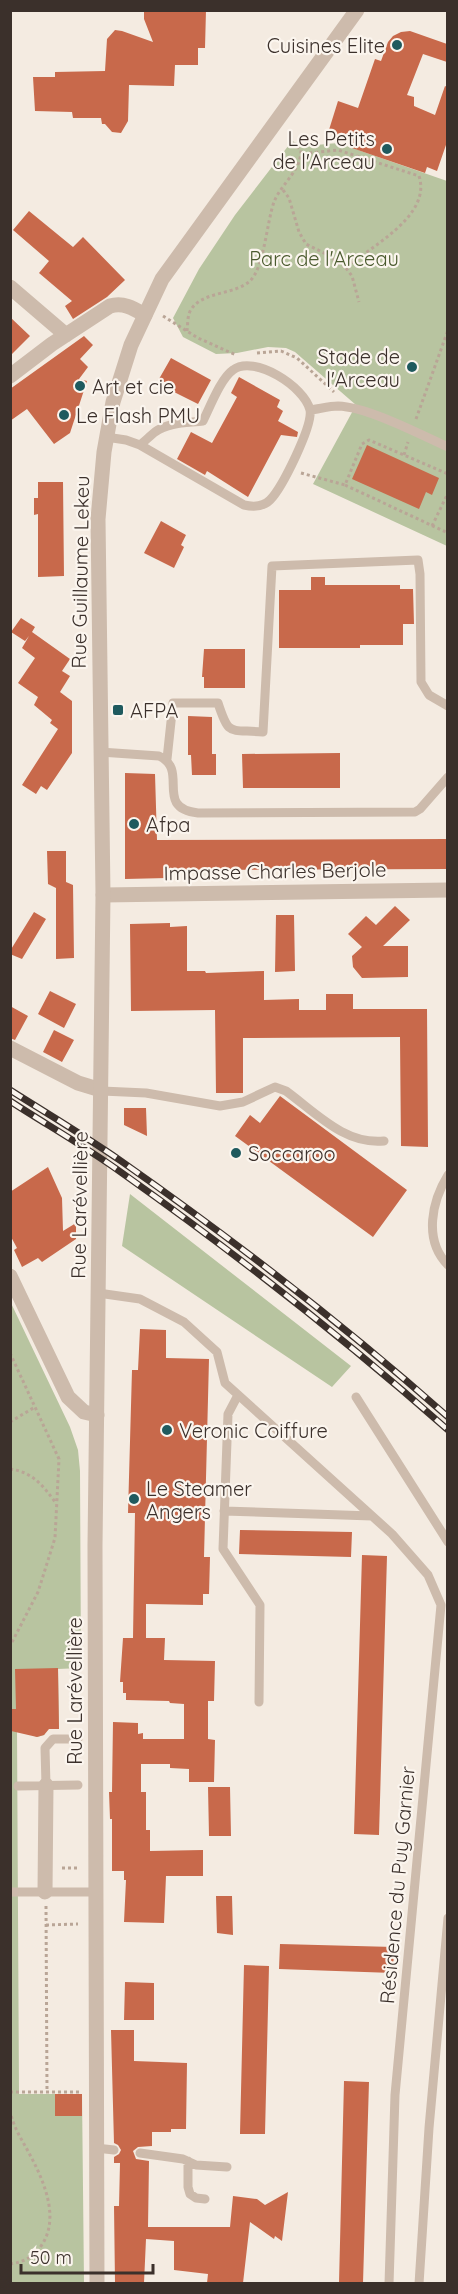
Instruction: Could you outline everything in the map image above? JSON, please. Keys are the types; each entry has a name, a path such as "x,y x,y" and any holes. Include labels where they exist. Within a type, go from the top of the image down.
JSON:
{"street":[{"name":"Rue Guillaume Lekeu","path":"101,1094 103,895 98,519 106,437 113,402 131,345 162,279 357,10"},
{"path":"10,287 66,335"},
{"path":"10,376 110,306 118,304 131,307 144,315"},
{"name":"Impasse Charles Berjole","path":"103,895 447,890"},
{"path":"10,1048 101,1094"},
{"name":"Rue Larévellière","path":"97,2283 95,1546 101,1094"},
{"path":"10,1276 68,1397 84,1412 97,1415"},
{"path":"45,1785 45,1892"}],"lane":[{"path":"106,437 131,441 140,445 251,507 271,500 310,426 310,410 301,393 279,376 251,365 241,366 226,376 203,421 164,427 154,432 140,445"},
{"path":"310,410 338,406 369,413 447,447"},
{"path":"167,759 173,704 218,703 226,726 231,729 263,732 272,566 418,560 421,682 429,695 447,706"},
{"path":"100,752 159,756 167,759 172,767 174,794 178,807 185,812 198,813 415,812 447,777"},
{"path":"101,1094 146,1093 220,1106 243,1102 275,1087 286,1091 349,1137 367,1142 384,1141"},
{"path":"447,1175 440,1188 432,1218 435,1244 441,1259 447,1265"},
{"name":"Résidence du Puy Garnier","path":"98,1293 140,1299 184,1322 217,1352 225,1383 392,1534 428,1575 441,1605 395,2095 389,2283"},
{"path":"238,1395 228,1414 223,1549 260,1605 260,1702"},
{"path":"356,1397 447,1542"},
{"path":"225,1511 372,1516"},
{"path":"45,1785 45,1748 54,1739 78,1738"},
{"path":"18,1786 78,1785"},
{"path":"10,1892 96,1892"},
{"path":"419,2283 429,2128 447,1918"},
{"path":"96,2148 114,2150"},
{"path":"140,2152 188,2161 196,2165 227,2168"},
{"path":"188,2161 190,2194 196,2198 205,2199"}],"path":[{"path":"187,331 188,316 192,308 203,300 239,289 252,279 260,262 273,204 301,161 301,150 290,141"},
{"path":"301,154 338,150 419,176 422,187 417,206 405,222 346,268"},
{"path":"283,190 289,198 306,244 346,268 352,276 359,302"},
{"path":"412,431 447,330"},
{"path":"345,485 362,444 369,440 447,474"},
{"path":"288,470 345,485 447,533"},
{"path":"432,526 447,493"},
{"path":"10,1353 59,1459 55,1538 38,1592 10,1646"},
{"path":"10,1422 35,1407"},
{"path":"10,1468 29,1473 41,1483 57,1504"},
{"path":"45,1892 47,2092"},
{"path":"46,1925 78,1924"},
{"path":"10,2092 86,2091"},
{"path":"10,2110 11,2124 45,2185 50,2214 46,2238 36,2252 23,2262 10,2264"}],"green space":[{"name":"Parc de l'Arceau","path":"292,141 305,146 338,143 447,181 447,546 313,484 356,405 295,352 286,348 268,347 237,353 216,354 183,337 173,318 199,269 235,215"},
{"path":"130,1194 351,1366 332,1387 122,1246"},
{"path":"10,1301 70,1427 78,1450 80,1471 81,1668 58,1669 59,1729 48,1729 44,1735 37,1737 17,1729 19,2094 82,2094 84,2283 11,2283"}],"building":[{"path":"144,10 206,10 205,48 198,48 198,65 175,65 174,86 129,85 128,121 121,133 112,132 105,124 102,124 101,118 73,118 72,112 35,111 33,77 55,77 55,72 105,71 107,39 115,30 153,42 144,19"},
{"path":"410,31 447,44 447,62 423,54 407,95 414,97 414,106 435,115 445,86 447,87 447,142 437,171 427,167 425,173 349,147 351,141 328,133 338,101 358,108 375,59 381,61 388,42 393,36"},
{"path":"29,211 73,247 83,237 125,280 107,297 73,319 65,306 72,301 39,273 49,261 13,230"},
{"path":"10,317 30,336 10,356"},
{"path":"84,336 93,345 80,359 88,367 79,379 87,381 70,433 54,444 27,409 10,421 10,389"},
{"path":"171,358 211,380 198,404 170,390 172,386 159,379"},
{"path":"239,377 280,400 277,407 283,411 278,421 298,432 297,437 281,435 248,497 207,471 205,475 177,459 191,432 212,443 237,397 231,393"},
{"path":"367,445 439,478 432,495 426,492 419,509 352,479"},
{"path":"38,482 63,482 64,576 38,577 38,514 34,515 34,498 38,498"},
{"path":"161,521 186,535 181,545 184,547 174,568 144,553"},
{"path":"311,577 325,577 325,585 400,585 400,589 413,589 414,624 403,624 403,645 360,645 360,648 279,648 279,590 311,590"},
{"path":"21,618 35,627 32,632 70,659 62,671 70,676 60,692 72,701 72,753 47,790 41,786 36,794 22,785 58,729 50,723 52,720 34,705 38,697 18,683 35,658 22,648 29,636 25,641 11,632"},
{"path":"204,649 245,649 245,688 204,688 204,677 202,677"},
{"path":"188,716 212,717 212,754 216,754 216,775 192,775 191,755 188,755"},
{"path":"340,753 340,788 243,788 242,754"},
{"path":"125,773 155,774 157,840 447,839 447,869 167,870 167,878 125,879"},
{"path":"47,851 66,851 66,882 73,885 74,958 56,959 56,888 48,884"},
{"path":"395,906 410,920 383,946 408,946 408,977 362,978 353,967 352,956 362,947 348,934 366,916 376,925"},
{"path":"34,912 46,919 22,959 10,954 10,951"},
{"path":"276,915 294,915 295,971 275,972"},
{"path":"170,923 170,927 187,926 187,971 205,971 206,973 264,971 264,1000 299,999 299,1010 326,1010 326,994 353,994 353,1009 427,1009 428,1147 401,1146 400,1037 243,1038 243,1093 216,1093 215,1010 131,1011 130,924"},
{"path":"50,991 76,1004 64,1028 38,1014"},
{"path":"10,1006 28,1016 15,1040 10,1038"},
{"path":"54,1030 74,1040 62,1062 43,1052"},
{"path":"280,1096 407,1190 373,1237 235,1136 250,1115 260,1123"},
{"path":"124,1108 146,1108 147,1136 124,1125"},
{"path":"48,1167 62,1198 63,1231 76,1223 76,1239 42,1262 38,1258 22,1267 14,1250 17,1248 10,1235 10,1192"},
{"path":"140,1329 166,1330 166,1358 209,1359 204,1557 210,1557 209,1594 203,1594 203,1605 146,1604 146,1638 165,1638 164,1660 215,1661 214,1701 208,1701 208,1739 215,1740 214,1782 189,1782 189,1769 170,1768 170,1764 141,1764 141,1792 146,1792 146,1830 150,1830 150,1851 203,1850 203,1876 166,1876 164,1923 124,1922 126,1880 124,1880 124,1871 112,1871 112,1819 110,1819 109,1792 112,1792 113,1722 138,1723 138,1734 143,1733 143,1739 184,1739 184,1704 169,1701 126,1700 126,1693 123,1693 123,1682 120,1682 123,1638 133,1638 135,1513 128,1513 132,1370 138,1370"},
{"path":"240,1530 352,1532 351,1557 239,1554"},
{"path":"362,1555 387,1556 379,1835 354,1834"},
{"path":"58,1668 59,1729 49,1729 44,1735 37,1737 11,1731 11,1709 16,1709 15,1669"},
{"path":"208,1787 230,1787 231,1836 209,1836"},
{"path":"216,1896 232,1896 233,1935 217,1933"},
{"path":"280,1944 394,1947 393,1973 279,1969"},
{"path":"244,1965 269,1966 265,2134 240,2134"},
{"path":"125,1982 154,1983 154,2020 124,2020"},
{"path":"111,2030 134,2030 134,2061 187,2063 186,2129 152,2132 152,2146 138,2147 133,2151 136,2159 149,2161 148,2227 230,2227 233,2196 257,2199 265,2205 288,2192 282,2241 275,2236 274,2239 250,2222 243,2283 207,2283 208,2274 174,2270 174,2241 146,2239 144,2283 115,2283 114,2206 119,2206 120,2163 114,2163 114,2157 121,2150 114,2143"},
{"path":"344,2081 369,2082 363,2283 339,2283"},
{"path":"55,2094 82,2094 82,2116 55,2116"}],"railway":[{"path":"10,1090 107,1152 206,1222 329,1317 448,1417"},
{"path":"10,1101 108,1163 206,1234 329,1329 448,1430"}],"place":[{"name":"Cuisines Elite","path":"397,45"},
{"name":"Les Petits de l'Arceau","path":"387,149"},
{"name":"Stade de l'Arceau","path":"412,367"},
{"name":"Art et cie","path":"80,386"},
{"name":"Le Flash PMU","path":"64,415"},
{"name":"AFPA","path":"118,710"},
{"name":"Afpa","path":"134,824"},
{"name":"Soccaroo","path":"236,1153"},
{"name":"Veronic Coiffure","path":"167,1430"},
{"name":"Le Steamer Angers","path":"134,1499"}]}
